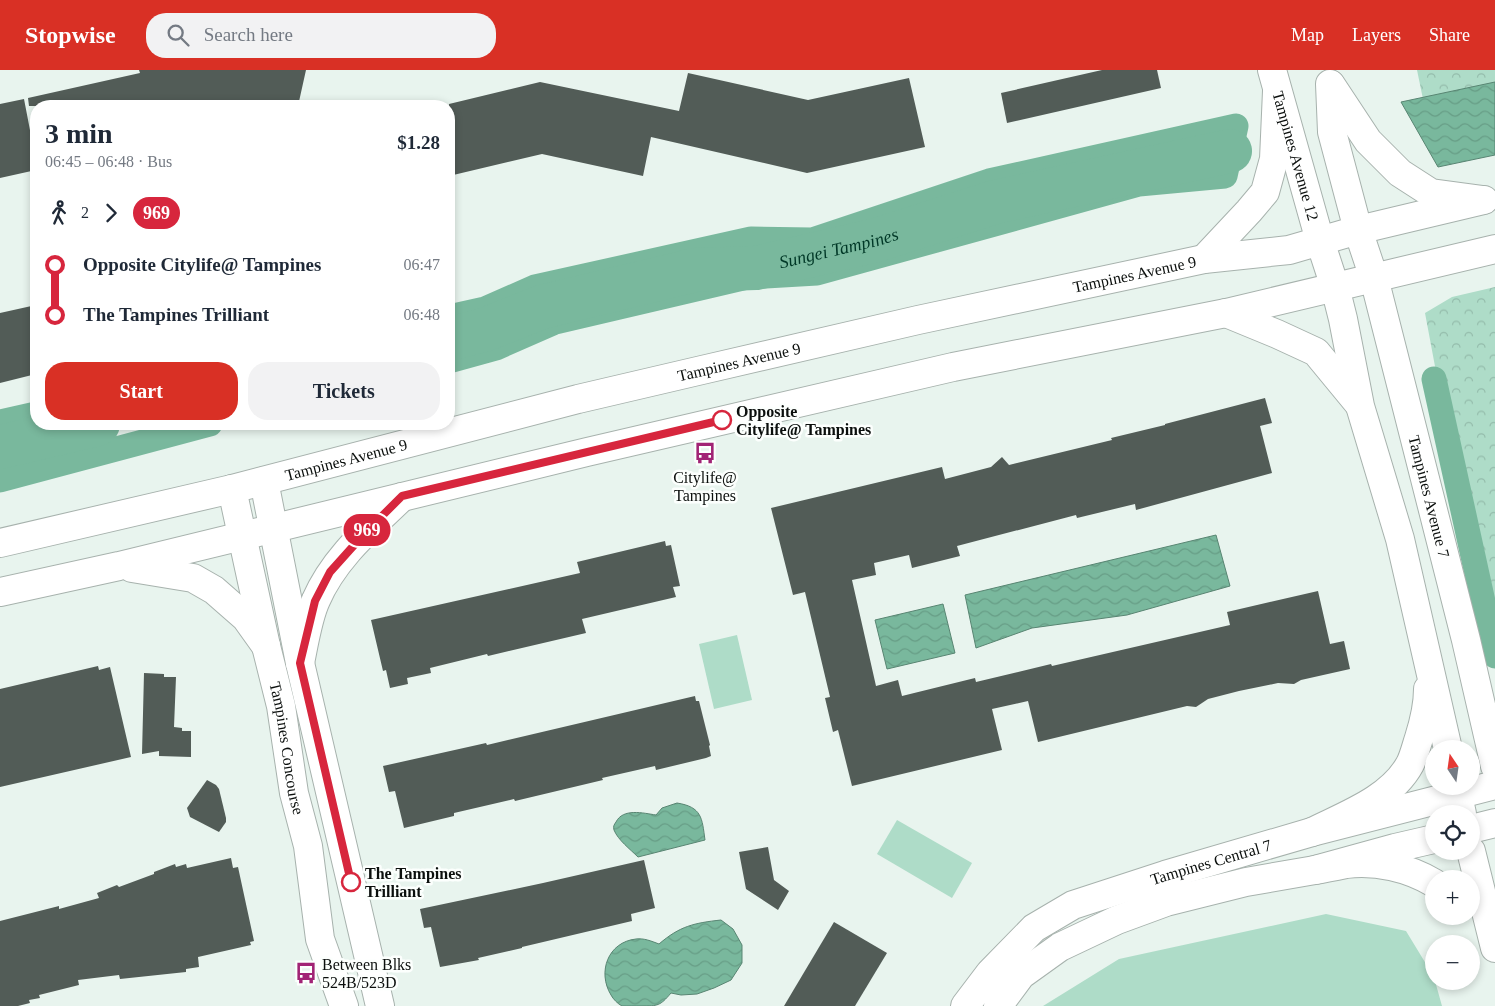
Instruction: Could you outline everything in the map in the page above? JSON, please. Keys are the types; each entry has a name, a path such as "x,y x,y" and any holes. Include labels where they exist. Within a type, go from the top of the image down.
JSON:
{"main road":[{"name":"Tampines Avenue 9","path":"1329,78 1368,141 1400,173 1431,193 1489,199"},
{"path":"1329,78 1332,132 1358,230"},
{"path":"1204,259 1265,192 1274,160 1274,81"},
{"name":"Tampines Avenue 12","path":"1274,81 1320,242"},
{"name":"Tampines Avenue 9","path":"0,542 232,489 588,397 918,320 1204,259 1289,250 1358,230 1489,199"},
{"name":"Tampines Avenue 7","path":"1358,230 1374,278 1466,640 1495,766"},
{"path":"1320,242 1343,319 1360,406 1400,539 1446,740"},
{"path":"0,592 119,566 402,496 953,367 1226,313 1495,249"},
{"path":"1226,313 1316,352 1360,406"},
{"name":"Tampines Concourse","path":"264,481 300,663 380,1006"},
{"name":"Tampines Concourse","path":"232,489 281,706 294,793 308,846 320,940 344,1006"},
{"path":"300,663 315,601 330,572 402,496"},
{"path":"119,566 193,578 214,590 246,618 266,646"},
{"path":"1312,832 1384,793 1402,775 1410,763 1416,748 1425,715 1428,701 1428,665"},
{"name":"Tampines Central 7","path":"965,1006 990,973 1034,928 1073,905 1165,875 1312,832 1459,798 1495,784"},
{"path":"1480,827 1495,824"},
{"name":"Tampines Central 7","path":"998,1006 1021,975 1060,947 1117,920 1175,899 1246,882 1316,870 1425,841"},
{"path":"1473,860 1495,948"},
{"path":"1316,870 1348,864 1388,866 1409,871 1425,878"},
{"path":"1476,925 1495,954"}],"green space":[{"path":"1417,70 1495,70 1495,86 1424,104"},
{"path":"1495,287 1495,628 1437,377 1425,313 1452,297"},
{"path":"737,635 752,700 714,709 699,644"},
{"path":"897,820 972,863 952,898 877,854"},
{"path":"1326,914 1406,931 1425,962 1425,990 1438,990 1442,1006 1043,1006 1119,959"}],"water":[{"path":"1495,82 1495,155 1438,167 1401,102"},
{"path":"1216,535 1230,586 1127,615 1032,628 976,648 965,595"},
{"path":"943,604 955,653 887,669 875,620"},
{"path":"677,803 692,807 696,811 703,826 705,840 638,857 621,841 614,830 615,824 623,815 634,812 656,815 662,808"},
{"path":"721,920 733,929 742,945 742,963 731,980 697,994 681,995 671,993 664,1001 655,1005 622,1006 613,998 607,986 605,968 612,952 618,946 626,941 636,939 648,940 659,944 688,926"}],"building":[{"path":"139,70 306,70 299,100 30,100 29,106 28,98 140,73"},
{"path":"1102,70 1157,70 1161,88 1007,123 1001,93"},
{"path":"688,73 808,100 909,78 925,147 807,173 651,137 643,176 542,154 455,175 455,103 540,82 679,111"},
{"path":"24,99 30,130 30,171 0,178 0,104"},
{"path":"30,306 30,376 0,383 0,313"},
{"path":"1265,398 1272,423 1260,426 1272,473 1136,510 1135,504 1077,518 1076,515 957,546 960,556 912,568 909,555 874,563 876,575 852,580 876,686 898,680 902,696 975,678 976,682 1051,664 1052,666 1230,625 1227,612 1318,591 1330,644 1344,641 1350,669 1301,680 1294,684 1278,683 1239,691 1208,699 1196,707 1187,706 1038,742 1028,701 992,709 1002,750 852,786 838,730 833,732 825,698 830,697 805,592 793,595 771,508 942,467 945,479 991,467 1002,457 1009,465 1112,440 1111,438"},
{"path":"665,541 666,546 671,545 680,586 673,587 676,597 582,619 586,633 430,668 431,673 407,678 408,684 390,688 386,670 383,671 371,620 580,573 577,562"},
{"path":"98,666 99,670 110,667 131,757 0,787 0,689"},
{"path":"144,673 176,677 174,727 182,728 182,731 191,731 191,757 159,756 159,751 142,754"},
{"path":"695,696 696,701 699,701 710,745 711,756 706,758 656,770 655,766 602,778 603,780 515,801 514,799 454,813 454,816 404,828 395,791 389,792 383,766 486,743 487,745"},
{"path":"207,780 219,789 226,818 226,822 219,832 190,817 187,808"},
{"path":"768,847 774,880 789,891 778,910 746,889 739,852"},
{"path":"231,858 233,868 238,867 254,941 250,942 251,945 198,957 199,967 186,969 186,972 120,979 119,975 78,980 79,985 39,995 40,998 29,1000 30,1003 18,1006 0,1006 0,921 59,906 59,909 99,898 97,893 154,874 154,872 175,864 176,867 186,864 187,868"},
{"path":"644,860 655,908 631,914 632,921 478,958 479,960 440,967 431,927 424,928 420,909"},
{"path":"834,922 887,953 855,1006 784,1006"}],"waterway":[{"path":"455,316 485,309 535,287 751,239 812,240 989,181 1236,126 1225,176 1139,184 817,273 747,277 555,322 496,348 455,359"},
{"name":"Sungei Tampines","path":"455,337 484,330 542,307 695,270 756,268 877,240 995,202 1230,151"},
{"path":"1434,379 1495,656"},
{"path":"0,422 30,415"},
{"name":"Sungei Tampines","path":"0,447 72,430"},
{"path":"0,480 188,430"}],"bus line":[{"name":"969","path":"351,882 300,663 315,601 330,572 402,496 722,420"}],"place":[{"name":"Opposite Citylife@ Tampines","path":"722,420"},
{"name":"Citylife@ Tampines","path":"705,453"},
{"name":"The Tampines Trilliant","path":"351,882"},
{"name":"Between Blks 524B/523D","path":"306,973"}]}
